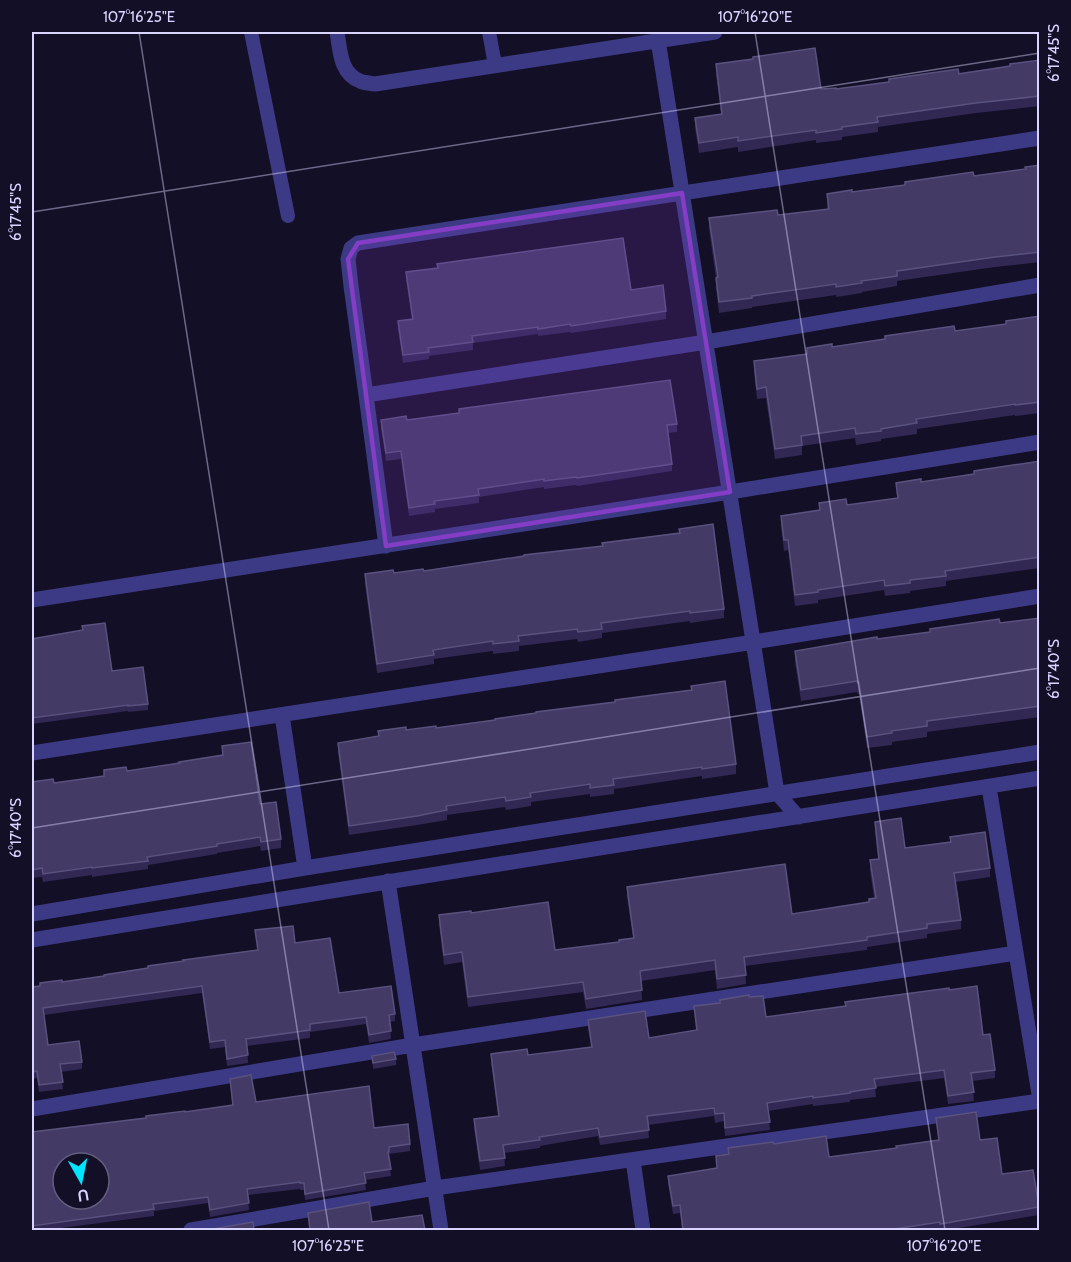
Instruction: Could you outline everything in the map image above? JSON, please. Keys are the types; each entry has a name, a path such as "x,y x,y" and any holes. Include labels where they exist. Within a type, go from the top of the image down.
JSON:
{"street":[{"path":"337,32 342,61 347,72 359,81 375,84 715,32"},
{"path":"658,40 777,793 798,817"},
{"path":"386,546 348,259 351,248 358,243 1040,138"},
{"path":"366,395 706,342 1040,285"},
{"path":"32,600 1040,442"},
{"path":"32,753 1040,596"},
{"path":"282,715 304,868"},
{"path":"32,914 304,868 1040,752"},
{"path":"32,940 362,885 1040,778"},
{"path":"191,1230 435,1188 1040,1101 989,787"},
{"path":"359,860 362,885"},
{"path":"388,881 441,1230"},
{"path":"32,1109 413,1045 1016,952"},
{"path":"633,1160 643,1230"}],"lane":[{"path":"251,32 288,216"},
{"path":"489,32 495,66"}],"highlighted area":[{"path":"682,193 730,492 386,546 348,259 358,243"}],"building":[{"path":"815,48 821,89 889,82 889,79 958,69 959,74 1040,60 1040,96 877,117 878,122 816,133 816,130 738,141 738,137 699,143 695,118 722,114 716,64"},
{"path":"1040,165 1040,252 897,271 897,276 861,281 862,283 836,287 836,284 719,302 716,278 718,277 709,218 777,210 778,215 829,209 827,194 905,185 905,182 973,172 974,176"},
{"path":"623,238 631,290 663,285 666,311 571,326 570,324 538,329 538,327 472,336 473,342 428,348 429,352 403,355 398,321 413,319 406,272 438,268 437,264"},
{"path":"1040,316 1040,402 916,419 917,423 881,429 881,431 856,434 855,428 801,436 802,445 775,449 766,387 757,389 754,361 807,354 807,348 832,344 832,347 885,339 885,336 954,326 955,331 1006,324 1006,321"},
{"path":"670,380 677,424 667,425 672,464 478,489 479,495 434,501 435,504 409,508 401,451 386,453 381,420 406,416 407,420 459,413 459,409"},
{"path":"1040,461 1040,557 945,571 946,576 910,580 910,583 885,586 884,580 795,595 788,540 784,540 781,516 820,510 819,503 846,499 847,505 898,498 896,483 921,479 921,482 974,474 974,471"},
{"path":"713,524 724,609 690,613 690,611 601,623 602,629 578,632 577,629 518,636 519,641 493,644 493,641 433,650 434,655 377,664 365,574 393,570 394,573 423,569 424,571 524,555 603,546 602,543 680,533 679,529"},
{"path":"1040,618 1040,706 927,721 927,726 867,737 859,682 801,690 795,651 877,637 877,639 930,632 930,629 999,619 1000,623"},
{"path":"105,623 112,671 143,667 148,704 32,718 32,639 83,630 82,626"},
{"path":"725,681 736,764 613,779 614,785 590,788 590,784 530,793 531,797 506,801 505,797 446,806 447,810 349,826 338,743 379,736 378,731 406,727 406,730 436,726 436,728 495,720 692,690 691,686"},
{"path":"251,742 260,804 276,802 281,839 261,842 260,837 147,857 148,861 92,868 43,874 42,868 32,870 32,782 53,779 54,783 104,776 104,770 126,767 127,771 180,763 223,755 222,746"},
{"path":"901,818 905,848 951,842 950,837 985,832 990,868 954,873 961,920 927,924 927,928 867,937 867,940 744,957 746,975 717,979 715,960 640,971 642,990 586,999 583,982 468,997 462,952 444,955 439,915 471,911 471,913 548,902 555,950 619,942 619,940 634,938 627,887 785,864 792,914 869,902 869,899 876,898 870,860 879,859 875,822"},
{"path":"293,926 295,943 330,938 339,993 391,986 395,1014 389,1015 391,1031 369,1035 366,1017 310,1024 310,1030 246,1039 248,1055 227,1059 225,1040 210,1042 202,986 43,1008 48,1045 79,1041 82,1062 60,1064 63,1082 39,1085 37,1071 32,1072 32,987 40,986 40,983 104,976 183,960 258,950 255,930"},
{"path":"977,986 983,1035 990,1034 995,1070 971,1073 974,1092 948,1096 944,1070 874,1079 876,1088 767,1103 770,1122 725,1128 724,1113 715,1114 714,1108 647,1116 649,1130 600,1137 598,1128 539,1137 540,1140 503,1145 505,1158 480,1161 474,1119 499,1116 491,1054 527,1049 528,1055 592,1047 588,1020 645,1011 649,1038 697,1030 694,1006 720,1003 720,1000 749,995 749,997 763,996 766,1017 846,1006 845,1002"},
{"path":"394,1052 396,1059 373,1063 372,1056"},
{"path":"251,1075 256,1102 369,1086 374,1128 408,1124 410,1144 389,1147 391,1169 364,1173 366,1183 305,1194 304,1183 300,1182 247,1189 249,1203 210,1210 208,1197 153,1204 154,1209 32,1226 32,1132 233,1105 230,1079"},
{"path":"976,1112 980,1140 997,1138 1002,1174 1033,1170 1039,1207 940,1224 940,1222 887,1230 683,1230 680,1205 673,1206 668,1176 717,1168 716,1156 729,1154 728,1148 826,1136 829,1157 897,1148 896,1146 939,1140 936,1118"},
{"path":"369,1202 372,1222 422,1215 425,1230 310,1230 308,1213"},
{"path":"253,1222 254,1230 213,1230 213,1229"}]}
